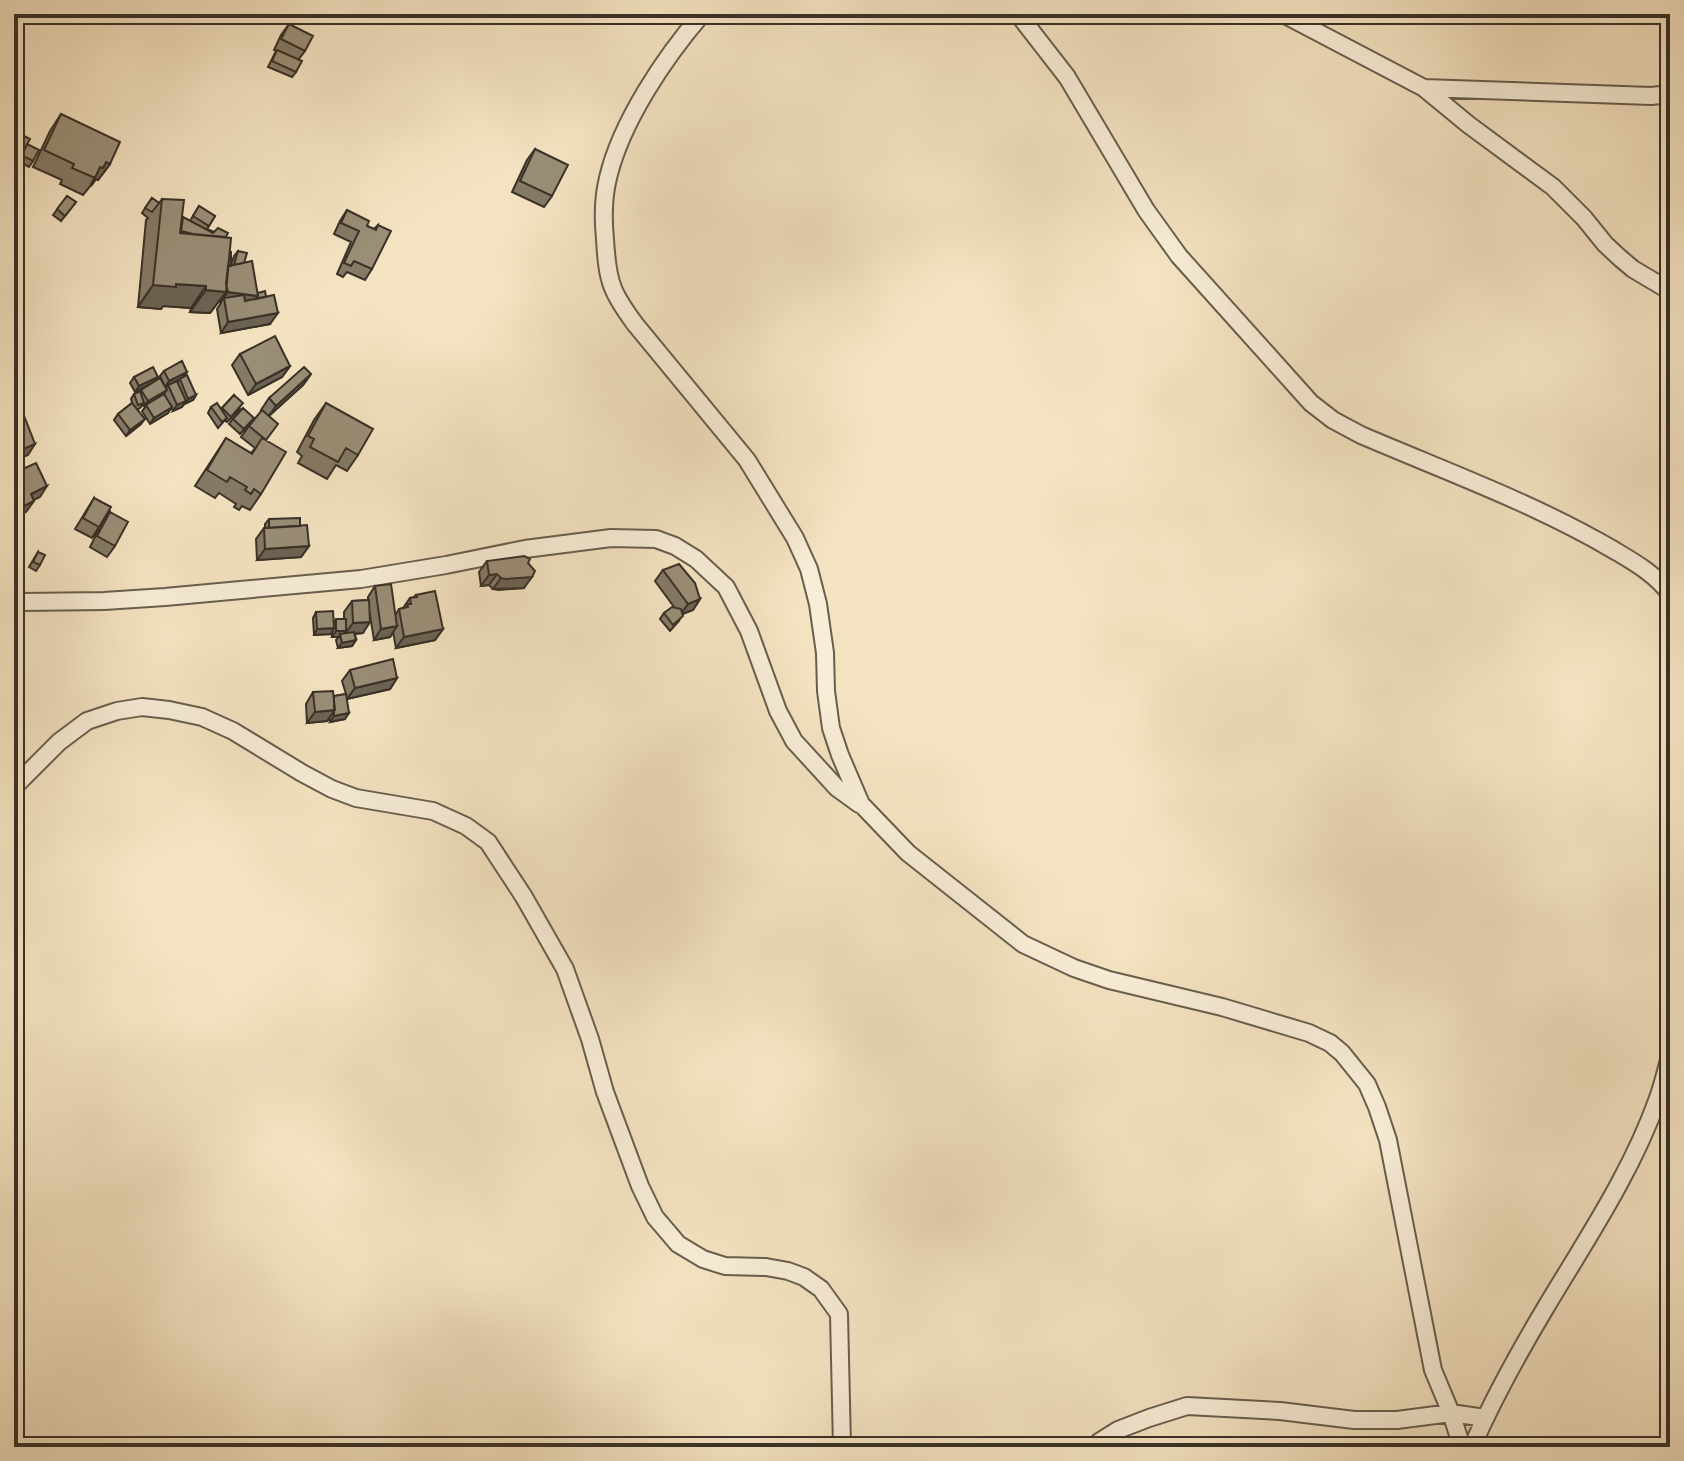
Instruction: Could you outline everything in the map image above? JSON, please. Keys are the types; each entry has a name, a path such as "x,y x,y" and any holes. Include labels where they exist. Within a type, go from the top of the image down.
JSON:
{"street":[{"path":"702,14 656,77 617,147 607,181 603,220 605,252 612,286 623,308 747,460 795,538 809,569 818,604 831,728 861,804"},
{"path":"1018,14 1067,77 1146,210 1179,256 1311,403 1333,420 1361,435 1539,511 1585,534 1639,565 1670,594"},
{"path":"1283,14 1424,88 1553,187 1605,244 1627,263 1670,291"},
{"path":"1424,88 1651,96 1670,94"},
{"path":"14,600 104,601 361,579 525,549 611,538 656,539 675,546 696,559 726,587 749,631 778,711 794,741 837,788 861,804 908,853 1023,944 1074,968 1109,980 1222,1007 1309,1033 1342,1053 1367,1084 1388,1140 1433,1370 1462,1447"},
{"path":"14,787 59,742 87,721 142,707 169,710 202,717 233,731 332,789 356,798 433,811 466,826 488,842 565,969 605,1092 640,1186 655,1217 678,1244 703,1259 725,1266 766,1267 804,1277 821,1289 839,1314 842,1447"},
{"path":"1472,1447 1544,1310 1633,1155 1658,1099 1670,1057"},
{"path":"1094,1447 1118,1430 1187,1406 1280,1411 1354,1420 1397,1420 1451,1413 1485,1418"}],"building":[{"path":"289,24 313,36 305,51 281,39"},
{"path":"277,50 302,61 296,72 272,61"},
{"path":"61,114 120,142 110,164 106,162 103,168 100,167 95,178 44,150"},
{"path":"14,131 30,139 14,170"},
{"path":"27,144 39,150 33,161 21,155"},
{"path":"535,149 568,165 552,196 520,181"},
{"path":"67,196 76,202 65,216 57,209"},
{"path":"152,198 159,203 152,212 145,208"},
{"path":"162,199 184,200 180,233 231,238 226,292 206,290 206,286 153,285"},
{"path":"199,206 215,216 209,226 193,216"},
{"path":"347,210 369,221 367,226 376,230 378,225 391,231 372,269 354,261 351,266 344,263 359,231 341,223"},
{"path":"183,217 213,233 218,228 228,233 226,237 181,231"},
{"path":"238,251 247,253 244,263 234,265"},
{"path":"252,261 258,296 228,292 228,266"},
{"path":"265,291 266,297 256,299 258,293"},
{"path":"244,295 245,301 274,295 278,313 228,322 224,298"},
{"path":"275,336 290,366 256,384 240,354"},
{"path":"182,361 187,372 169,381 164,371"},
{"path":"153,367 158,377 139,386 134,377"},
{"path":"304,367 311,374 276,406 269,398"},
{"path":"187,375 196,395 188,399 180,379"},
{"path":"160,378 167,390 148,401 141,390"},
{"path":"177,381 186,401 177,405 168,385"},
{"path":"140,391 144,403 138,405 134,394"},
{"path":"164,394 172,407 154,418 146,405"},
{"path":"234,395 243,403 231,417 222,408"},
{"path":"132,403 145,419 130,430 118,414"},
{"path":"217,403 227,418 222,422 211,407"},
{"path":"326,403 373,429 358,455 346,448 338,462 310,447 314,439 308,436"},
{"path":"243,408 254,418 244,429 233,419"},
{"path":"262,410 278,424 266,440 249,426"},
{"path":"23,413 35,444 14,453 14,417"},
{"path":"226,438 252,454 262,438 286,452 261,494 254,489 251,494 245,490 247,487 230,477 227,482 207,470"},
{"path":"36,463 47,486 31,494 34,501 14,511 14,473"},
{"path":"94,498 111,507 99,527 83,518"},
{"path":"110,512 128,522 115,546 97,536"},
{"path":"300,518 300,526 269,528 269,519"},
{"path":"307,525 309,546 265,549 264,528"},
{"path":"14,545 24,555 14,565"},
{"path":"38,552 45,555 40,565 33,562"},
{"path":"524,556 530,559 528,563 535,571 532,577 506,579 497,574 489,575 487,561"},
{"path":"679,564 695,583 700,599 688,604 663,570"},
{"path":"391,584 397,626 381,629 375,586"},
{"path":"435,591 443,629 404,637 399,609 408,607 410,598 416,595"},
{"path":"369,600 370,622 353,623 352,601"},
{"path":"672,607 681,609 683,616 673,625 664,613"},
{"path":"333,611 334,628 317,629 316,612"},
{"path":"336,619 346,619 346,631 336,631"},
{"path":"354,632 356,640 342,643 340,634"},
{"path":"393,659 397,678 355,688 350,670"},
{"path":"333,691 335,710 315,712 313,692"},
{"path":"346,694 349,713 334,716 334,696"}]}
